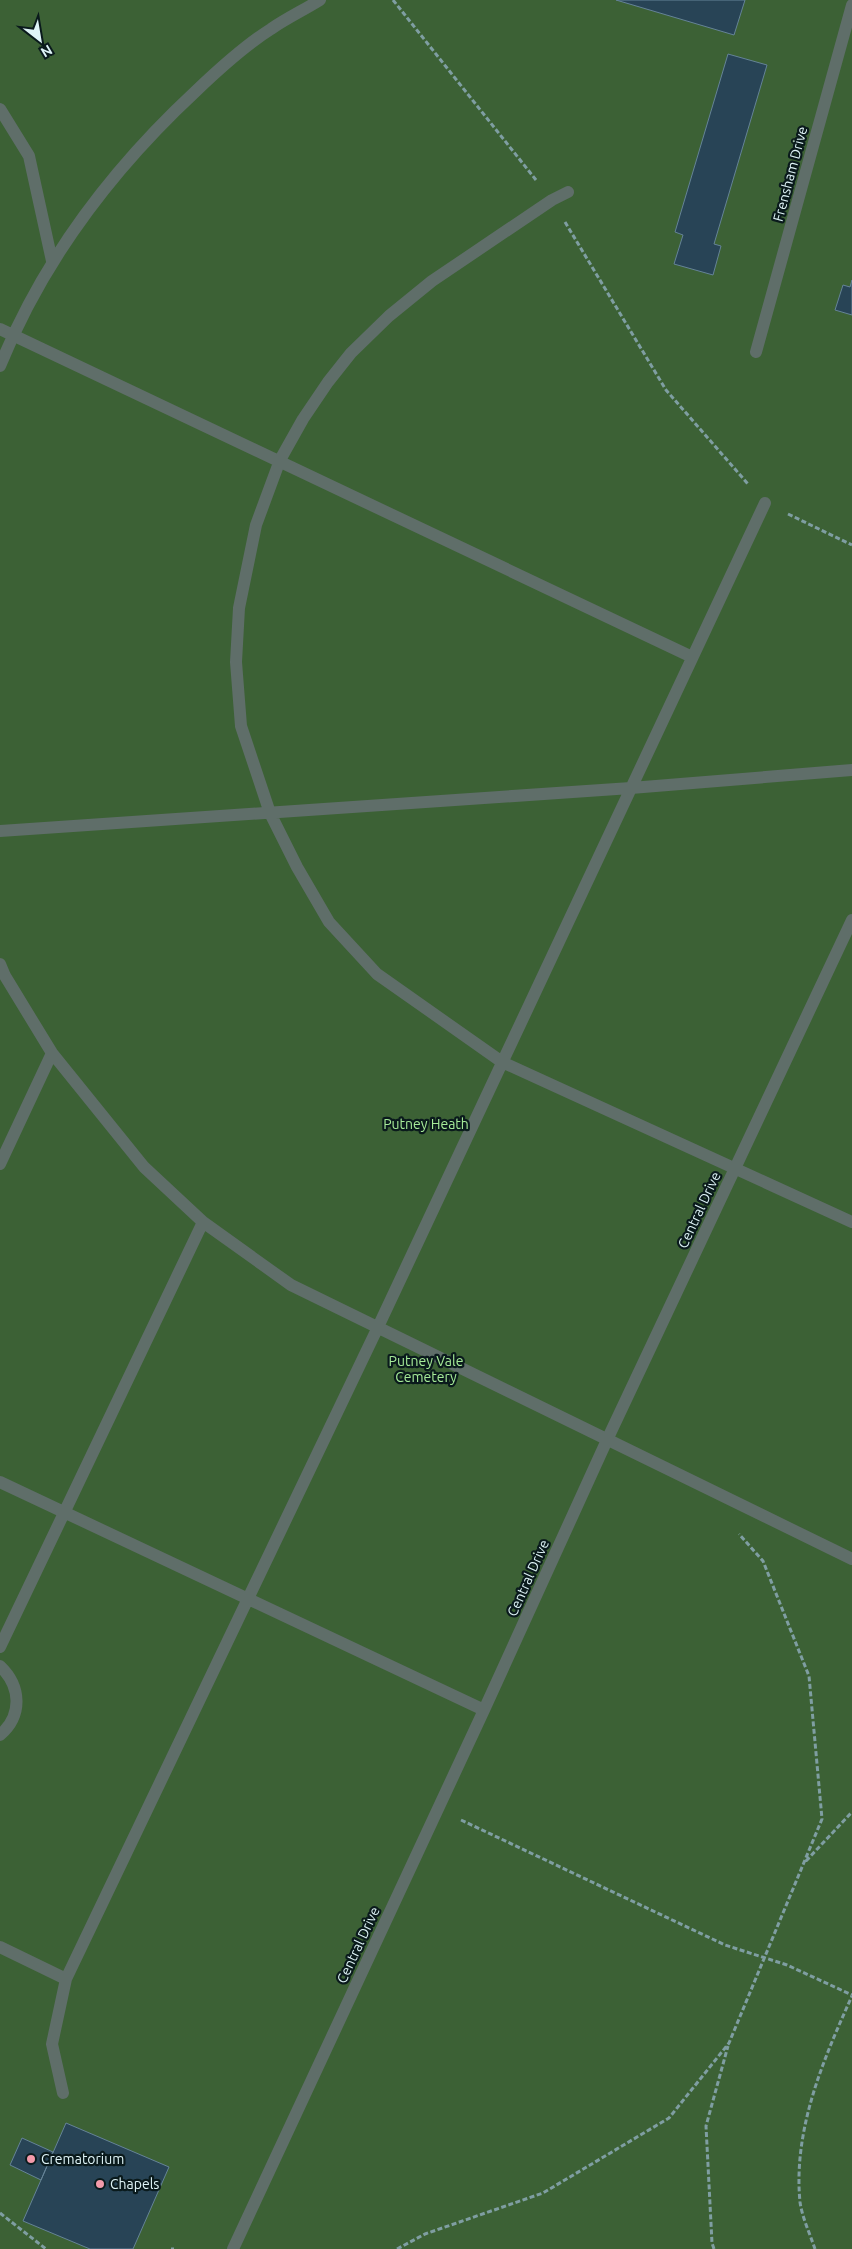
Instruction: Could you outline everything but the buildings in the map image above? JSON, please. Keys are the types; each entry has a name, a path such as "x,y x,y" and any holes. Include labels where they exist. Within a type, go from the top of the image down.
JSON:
{"street":[{"path":"0,366 13,334 52,261 92,202 168,117 218,71 270,29 320,0"},
{"name":"Frensham Drive","path":"756,352 852,5"},
{"path":"0,109 29,156 52,261"},
{"path":"568,192 552,200 432,281 390,316 351,352 303,419 280,460 256,525 239,608 236,662 241,726 270,814 297,867 329,922 377,974 502,1062 852,1222"},
{"path":"0,328 692,657"},
{"path":"63,2093 52,2044 66,1979 378,1327 765,503"},
{"path":"0,831 270,814 852,770"},
{"name":"Central Drive","path":"233,2249 484,1710 607,1440 852,920"},
{"path":"0,964 5,976 52,1053 144,1167 203,1222 291,1285 852,1560"},
{"path":"0,1164 52,1053"},
{"path":"0,1646 203,1222"},
{"path":"0,1482 484,1710"},
{"path":"0,1666 10,1676 16,1689 17,1703 14,1717 7,1729 0,1735"},
{"path":"0,1948 66,1979"}],"path":[{"path":"393,0 552,200 666,390 765,503 852,545"},
{"path":"714,2249 712,2243 706,2126 728,2043 822,1819 809,1676 763,1561 737,1532"},
{"path":"438,1808 725,1945 787,1966 852,1995 833,2039 812,2098 800,2153 800,2203 815,2249"},
{"path":"804,1863 852,1812"},
{"path":"397,2249 425,2234 544,2193 669,2118 728,2043"},
{"path":"0,2214 46,2249"}],"green space":[{"name":"Putney Heath","path":"0,0 852,0 852,2249 0,2249"}],"place":[{"name":"Crematorium","path":"31,2159"},
{"name":"Chapels","path":"100,2184"}],"park label":[{"name":"Putney Vale Cemetery","path":"426,1369"}]}
